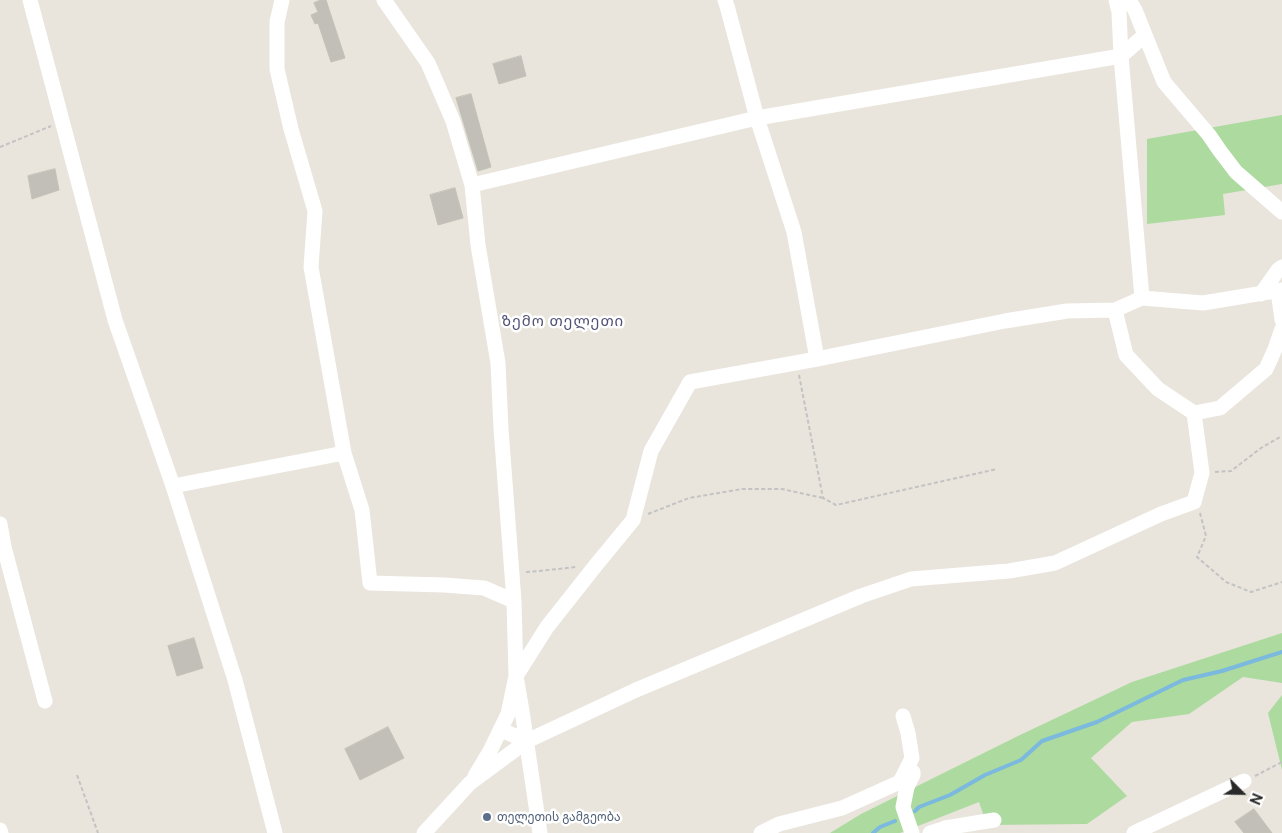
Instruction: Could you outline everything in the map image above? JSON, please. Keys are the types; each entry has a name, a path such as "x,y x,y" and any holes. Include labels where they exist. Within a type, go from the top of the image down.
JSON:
{"street":[{"path":"30,0 115,320 173,486 235,680 275,833"},
{"path":"282,0 277,22 277,69 291,129 315,212 311,267 344,453 362,510 370,583 484,588 514,601"},
{"path":"384,0 428,63 453,121 472,185 478,245 498,363 514,601 516,676 540,833"},
{"path":"725,0 757,118 794,232 817,359"},
{"path":"1116,0 1119,12 1121,56 1142,298"},
{"path":"1129,0 1135,10 1164,82 1209,135 1236,172 1282,212"},
{"path":"472,185 757,118 1121,56 1145,35"},
{"path":"1261,294 1281,267"},
{"path":"470,783 490,751 508,714 516,676 547,627 633,520 652,451 690,382 817,359 1005,321 1067,311 1115,310 1142,298 1203,303 1280,291 1282,320"},
{"path":"1115,310 1126,355 1158,389 1194,413 1220,408 1266,369 1276,349 1282,329"},
{"path":"424,833 470,783 526,741 636,690 861,596 911,578 1009,571 1055,563 1161,514 1194,502 1202,473 1194,413"},
{"path":"173,486 344,453"},
{"path":"0,524 4,547 45,701"},
{"path":"903,716 908,733 913,775 907,787 903,807 912,833"},
{"path":"501,730 526,741"},
{"path":"762,833 779,824 842,808 900,782 912,758"},
{"path":"1134,833 1244,782"},
{"path":"930,833 945,828 994,820"}],"path":[{"path":"0,147 63,122"},
{"path":"796,363 823,498"},
{"path":"1202,473 1231,471 1261,448 1282,436"},
{"path":"633,520 689,498 742,489 782,489 823,498 836,505 997,469"},
{"path":"1194,502 1206,536 1197,558 1226,582 1251,592 1282,582"},
{"path":"511,572 539,571 596,564"},
{"path":"1244,782 1282,762"},
{"path":"77,775 98,833"}],"green space":[{"path":"1282,115 1282,184 1223,194 1225,215 1147,224 1147,139"},
{"path":"1282,633 1282,683 1243,677 1189,714 1132,722 1091,758 1127,796 1087,824 987,825 979,802 900,833 830,833 861,814 1132,682"},
{"path":"1282,695 1282,770 1268,713"}],"building":[{"path":"326,0 345,58 331,62 318,23 315,24 311,15 318,12 314,3"},
{"path":"521,56 526,76 499,84 493,64"},
{"path":"471,94 491,167 478,171 456,98"},
{"path":"55,169 59,190 32,199 28,176"},
{"path":"455,188 463,218 438,225 430,195"},
{"path":"194,638 203,668 177,676 168,646"},
{"path":"388,727 404,758 360,780 345,749"},
{"path":"1254,809 1272,833 1244,833 1235,822"}],"waterway":[{"path":"915,811 919,807 950,795 985,775 1021,760 1042,741 1097,722 1183,680 1222,671 1282,652"},
{"path":"873,833 880,827 895,821"}],"place":[{"name":"თელეთის გამგეობა","path":"487,817"}],"district":[{"name":"ზემო თელეთი","path":"563,321"}]}
